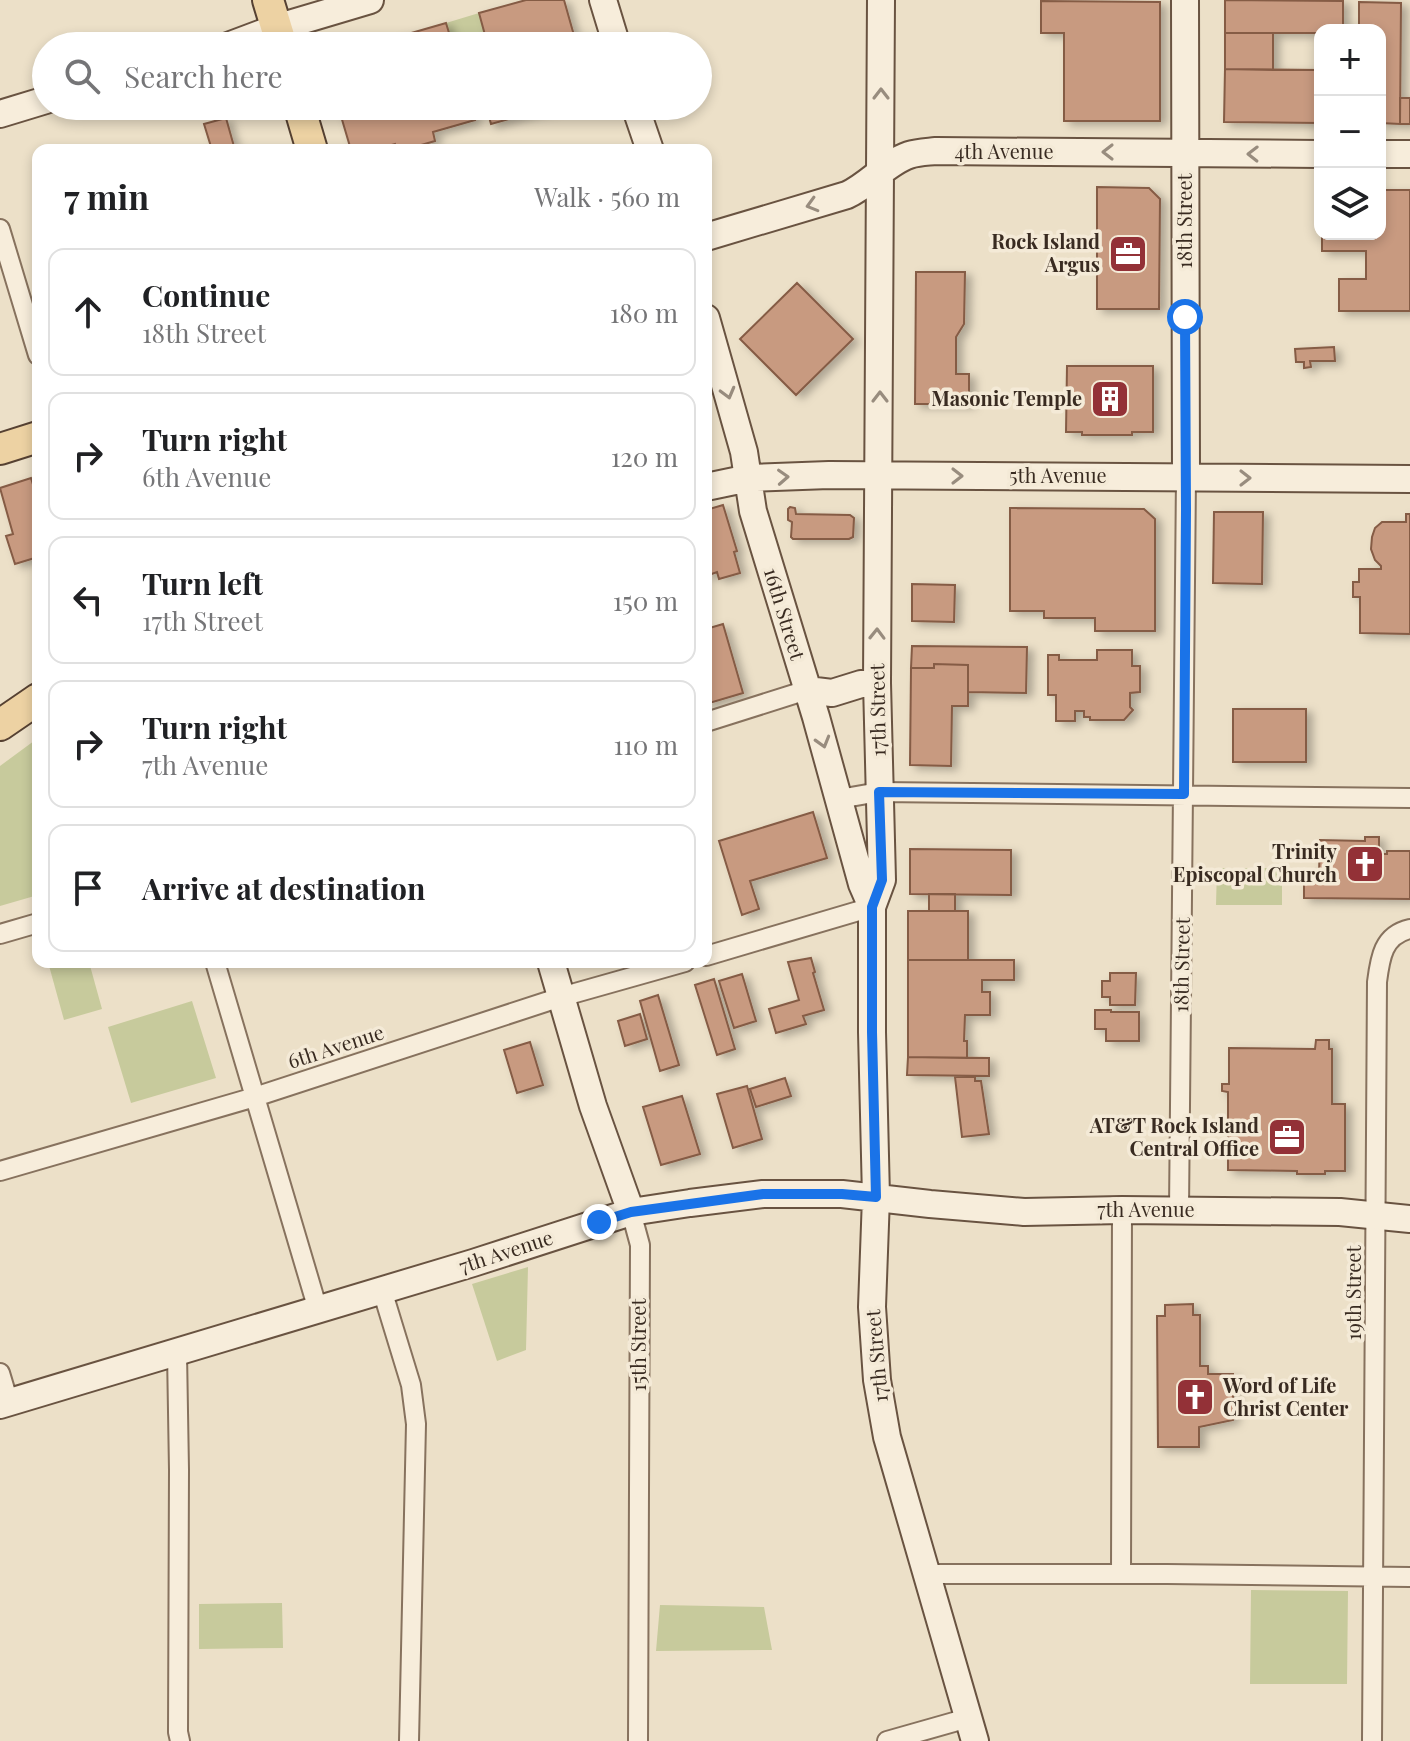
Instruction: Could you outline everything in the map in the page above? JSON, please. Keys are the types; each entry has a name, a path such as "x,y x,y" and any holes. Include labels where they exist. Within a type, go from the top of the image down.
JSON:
{"main road":[{"path":"303,120 310,144"},
{"path":"0,449 32,439"},
{"path":"0,725 32,703"}],"street":[{"path":"275,25 370,0"},
{"path":"603,0 613,32"},
{"name":"17th Street","path":"881,0 877,683 882,880 872,907 876,1197 872,1307 877,1380 887,1437 972,1729"},
{"name":"18th Street","path":"1179,1210 1186,477 1185,0"},
{"path":"0,114 32,104"},
{"path":"640,120 648,144"},
{"name":"4th Avenue","path":"712,235 847,195 859,190 905,156 916,153 1314,154"},
{"path":"1386,154 1410,154"},
{"path":"0,229 32,335"},
{"name":"16th Street","path":"712,339 744,452 753,511 862,884 872,907"},
{"name":"5th Avenue","path":"712,486 749,478 879,475 1410,479"},
{"path":"712,720 807,690 832,693 861,684 877,683"},
{"path":"839,799 879,792 1410,798"},
{"path":"712,954 872,907"},
{"path":"0,934 32,925"},
{"name":"19th Street","path":"1372,1741 1377,982 1386,943 1393,936 1410,929"},
{"path":"217,968 318,1310"},
{"name":"15th Street","path":"553,968 596,1116 640,1245 638,1741"},
{"name":"6th Avenue","path":"0,1171 255,1097 561,997 664,968"},
{"name":"7th Avenue","path":"4,1404 473,1263 631,1212 763,1194 842,1194 1024,1212 1340,1212 1410,1219"},
{"path":"1121,1574 1122,1210"},
{"path":"382,1290 411,1385 416,1424 409,1741"},
{"path":"177,1353 180,1741"},
{"path":"0,1373 4,1404"},
{"path":"926,1574 1410,1577"},
{"path":"887,1741 972,1729"}],"green space":[{"path":"479,13 484,32 449,32 446,23"},
{"path":"32,742 32,897 0,906 0,766"},
{"path":"1217,868 1282,868 1282,905 1216,905"},
{"path":"50,968 91,968 102,1009 64,1020"},
{"path":"192,1001 216,1078 131,1103 108,1027"},
{"path":"528,1267 526,1350 497,1361 472,1284"},
{"path":"1251,1590 1348,1591 1347,1684 1250,1684"},
{"path":"282,1603 283,1648 199,1649 199,1604"},
{"path":"660,1605 764,1607 772,1650 656,1651"}],"building":[{"path":"526,0 564,0 573,32 484,32 479,13"},
{"path":"1225,0 1343,1 1343,24 1314,24 1314,33 1225,33"},
{"path":"1041,1 1160,2 1160,121 1064,121 1064,33 1041,33"},
{"path":"1359,2 1401,3 1400,124 1386,123 1386,24 1359,24"},
{"path":"446,23 449,32 415,32"},
{"path":"1225,33 1273,33 1273,70 1225,69"},
{"path":"1225,69 1314,70 1314,123 1224,122"},
{"path":"1400,98 1410,98 1410,124 1400,124"},
{"path":"227,120 233,144 210,144 204,124"},
{"path":"342,120 475,120 433,132 435,141 425,144 349,144"},
{"name":"Rock Island Argus","path":"1097,187 1149,188 1160,199 1159,309 1097,309"},
{"path":"1386,190 1410,190 1410,311 1339,311 1339,279 1366,279 1366,251 1322,251 1322,240 1386,240"},
{"path":"916,272 965,272 964,324 956,337 956,374 969,374 969,404 915,404"},
{"path":"797,283 853,339 796,395 740,339"},
{"path":"1334,347 1335,361 1310,361 1311,367 1304,368 1304,362 1296,362 1295,349"},
{"name":"Masonic Temple","path":"1067,366 1153,366 1153,432 1082,435 1082,432 1066,432"},
{"path":"31,478 32,559 15,564 6,536 13,534 0,488"},
{"path":"723,505 737,551 734,552 740,573 719,579 717,572 712,574 712,508"},
{"path":"790,507 795,508 796,514 850,515 854,518 853,537 793,539 792,522 788,520"},
{"path":"1010,508 1144,509 1155,519 1155,631 1095,631 1095,618 1044,618 1044,611 1010,611"},
{"path":"1214,512 1263,512 1262,584 1213,583"},
{"path":"1406,514 1410,514 1410,634 1360,633 1360,597 1353,597 1353,582 1359,582 1359,569 1381,569 1371,549 1375,528 1382,522 1406,522"},
{"path":"912,584 955,585 954,622 912,621"},
{"path":"723,624 743,693 712,702 712,627"},
{"path":"912,646 1027,647 1026,693 968,692 968,665 934,664 934,668 911,668"},
{"path":"1097,650 1132,650 1132,666 1140,666 1140,692 1130,693 1130,707 1133,710 1124,720 1090,720 1090,717 1084,717 1084,711 1075,711 1075,721 1056,721 1056,695 1048,695 1048,655 1059,655 1059,660 1097,660"},
{"path":"934,664 968,665 968,706 952,706 951,766 910,765 911,668 934,668"},
{"path":"1233,709 1306,709 1306,762 1233,762"},
{"path":"813,812 827,858 750,881 759,909 742,915 719,841"},
{"name":"Trinity Episcopal Church","path":"1365,837 1379,837 1379,854 1410,851 1410,899 1304,898 1304,873 1319,873 1320,840 1365,841"},
{"path":"910,849 1011,850 1011,895 910,894"},
{"path":"929,894 955,894 955,911 929,911"},
{"path":"908,911 968,911 968,960 908,960"},
{"path":"811,958 824,1010 803,1016 806,1024 776,1033 769,1009 799,1000 788,962"},
{"path":"908,960 1014,960 1014,980 982,980 982,992 990,992 990,1015 965,1015 967,1058 908,1057"},
{"path":"1110,973 1136,973 1135,1005 1110,1005 1110,997 1102,997 1102,981 1110,981"},
{"path":"742,974 756,1021 734,1028 719,981"},
{"path":"714,979 735,1049 717,1055 695,985"},
{"path":"658,995 679,1065 660,1071 640,1001"},
{"path":"1095,1010 1139,1012 1139,1041 1106,1041 1106,1029 1095,1029"},
{"path":"640,1014 647,1039 625,1046 618,1021"},
{"name":"AT&T Rock Island Central Office","path":"1316,1040 1329,1040 1329,1049 1332,1049 1332,1104 1345,1104 1345,1171 1297,1174 1297,1171 1228,1170 1228,1092 1222,1091 1222,1084 1229,1084 1229,1048 1315,1049"},
{"path":"530,1042 543,1085 517,1093 504,1050"},
{"path":"908,1057 989,1058 989,1076 907,1075"},
{"path":"955,1077 975,1077 975,1081 981,1081 989,1134 962,1137"},
{"path":"785,1078 791,1096 756,1107 750,1089"},
{"path":"747,1086 762,1139 733,1148 717,1094"},
{"path":"682,1096 700,1154 661,1165 643,1107"},
{"name":"Word of Life Christ Center","path":"1193,1304 1193,1315 1200,1315 1200,1366 1208,1366 1208,1374 1233,1374 1233,1420 1199,1427 1199,1447 1158,1447 1157,1316 1165,1316 1165,1305"}],"place":[{"name":"Rock Island Argus","path":"1128,254"},
{"name":"Masonic Temple","path":"1110,399"},
{"name":"Trinity Episcopal Church","path":"1365,864"},
{"name":"AT&T Rock Island Central Office","path":"1287,1137"},
{"name":"Word of Life Christ Center","path":"1195,1397"}],"route":[{"path":"599,1222 631,1212 763,1194 876,1197 872,907 882,880 879,792 1184,794 1185,317"}]}
